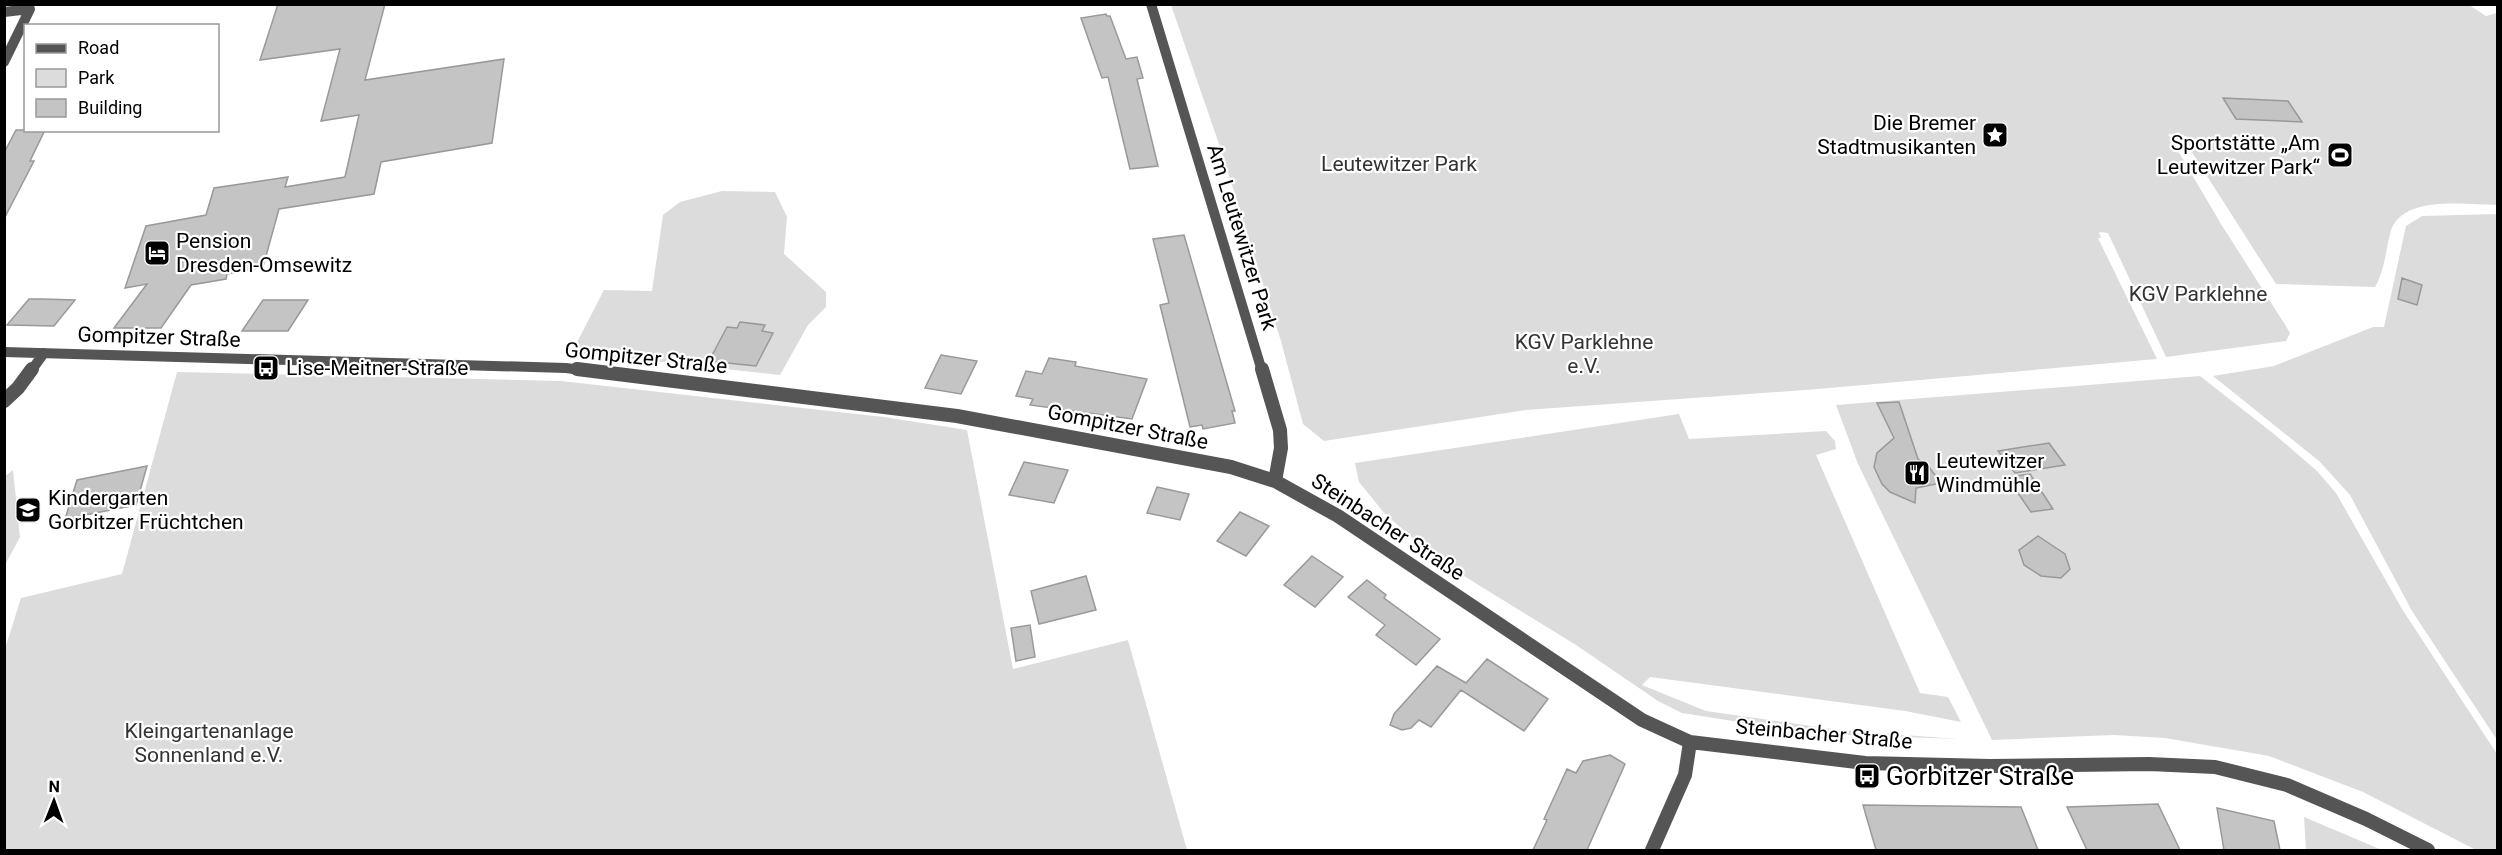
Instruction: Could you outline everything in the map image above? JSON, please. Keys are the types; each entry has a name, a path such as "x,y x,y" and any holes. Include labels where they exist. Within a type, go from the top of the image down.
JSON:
{"street":[{"name":"Am Leutewitzer Park","path":"1151,4 1280,430 1281,448 1275,482"},
{"path":"4,12 30,9 4,62"},
{"name":"Gompitzer Straße","path":"4,352 521,365 598,371 957,416 1188,458 1231,467 1275,482"},
{"path":"4,400 18,388 44,353"},
{"name":"Steinbacher Straße","path":"1275,482 1338,516 1642,720 1690,742 1865,763 1990,766 2149,764 2215,767 2287,784 2428,850"},
{"path":"1652,850 1685,775 1690,742"}],"green space":[{"path":"1171,5 2469,5 2486,16 2497,13 2497,205 2435,204 2406,213 2396,221 2390,234 2383,268 2375,287 2276,284 2191,151 2186,136 2168,134 2221,224 2290,333 2286,341 2166,357 2108,233 2099,232 2101,238 2098,238 2157,359 1818,389 1526,410 1324,441 1303,424 1281,341 1220,147"},
{"path":"722,191 775,192 787,217 784,254 826,292 826,307 808,325 780,375 572,352 604,290 652,291 663,215 680,202"},
{"path":"2497,214 2497,740 2412,611 2350,495 2319,461 2213,376 2274,366 2373,327 2384,327 2406,226 2422,216"},
{"name":"Kleingartenanlage Sonnenland e.V.","path":"177,372 561,381 884,417 967,430 1013,669 1128,640 1187,850 5,850 5,649 21,598 122,574"},
{"path":"2200,376 2274,434 2317,471 2336,493 2402,609 2497,754 2497,850 2476,850 2363,792 2269,756 2165,738 2114,735 1992,740 1858,464 1836,405"},
{"path":"1679,414 1689,439 1826,431 1835,441 1836,449 1816,455 1920,693 1948,697 1961,722 1905,711 1650,677 1642,685 1706,711 1839,730 1957,739 1849,735 1771,727 1682,713 1658,701 1576,645 1438,560 1385,514 1359,482 1355,463"},
{"path":"13,470 20,537 5,565 5,476"},
{"path":"2304,817 2382,850 2306,850"}],"building":[{"path":"278,4 385,4 365,80 504,59 492,143 381,162 374,194 279,209 263,267 227,274 226,279 191,285 161,328 114,328 147,284 125,288 146,226 206,215 214,188 288,177 285,187 345,177 359,115 321,121 340,49 260,60"},
{"path":"1106,14 1110,16 1126,59 1137,57 1143,78 1137,79 1158,166 1130,169 1108,77 1102,78 1081,18"},
{"path":"2223,98 2288,101 2302,122 2236,119"},
{"path":"16,130 44,132 30,161 34,161 4,219 4,153"},
{"path":"1184,235 1235,411 1232,411 1235,423 1203,429 1202,425 1190,427 1160,305 1169,303 1153,239"},
{"path":"2402,278 2422,285 2417,305 2398,299"},
{"path":"29,299 75,300 54,326 7,325"},
{"path":"263,300 308,300 288,331 242,331"},
{"path":"740,322 765,325 762,331 773,333 756,366 709,361 727,327 737,328"},
{"path":"941,355 977,361 961,394 925,388"},
{"path":"1049,358 1076,362 1075,366 1147,379 1132,419 1030,405 1033,399 1016,396 1026,371 1042,374"},
{"path":"1899,402 1918,459 1929,467 1941,483 1916,488 1915,503 1890,492 1882,484 1874,467 1877,453 1894,438 1877,403"},
{"path":"2049,443 2065,465 2015,473 1998,451"},
{"path":"1024,462 1068,470 1054,503 1009,495"},
{"path":"147,466 136,505 65,519 77,480"},
{"path":"2030,474 2053,509 2031,512 2007,477"},
{"path":"1157,487 1189,494 1180,520 1147,513"},
{"path":"1240,512 1269,526 1246,556 1217,541"},
{"path":"2038,536 2065,554 2070,569 2061,578 2041,576 2024,565 2019,550"},
{"path":"1312,556 1343,577 1315,607 1284,585"},
{"path":"1086,576 1096,610 1039,624 1031,591"},
{"path":"1367,580 1386,595 1384,598 1440,639 1416,665 1376,635 1385,625 1348,597"},
{"path":"1030,625 1035,657 1016,661 1011,628"},
{"path":"1487,659 1548,699 1524,731 1461,690 1431,727 1419,720 1411,728 1402,730 1390,725 1394,714 1437,666 1466,683"},
{"path":"1610,755 1625,764 1587,850 1533,850 1547,820 1544,819 1567,769 1576,773 1583,761"},
{"path":"2158,804 2180,850 2087,850 2067,807"},
{"path":"1863,805 2021,807 2038,850 1876,850"},
{"path":"2217,808 2274,821 2280,850 2224,850"}],"place":[{"name":"Die Bremer Stadtmusikanten","path":"1995,135"},
{"name":"Sportstätte „Am Leutewitzer Park“","path":"2340,155"},
{"name":"Pension Dresden-Omsewitz","path":"157,253"},
{"name":"Lise-Meitner-Straße","path":"266,368"},
{"name":"Leutewitzer Windmühle","path":"1917,473"},
{"name":"Kindergarten Gorbitzer Früchtchen","path":"28,510"},
{"name":"Gorbitzer Straße","path":"1867,776"}],"park label":[{"name":"Leutewitzer Park","path":"1399,164"},
{"name":"KGV Parklehne","path":"2198,294"},
{"name":"KGV Parklehne e.V.","path":"1584,354"}]}
